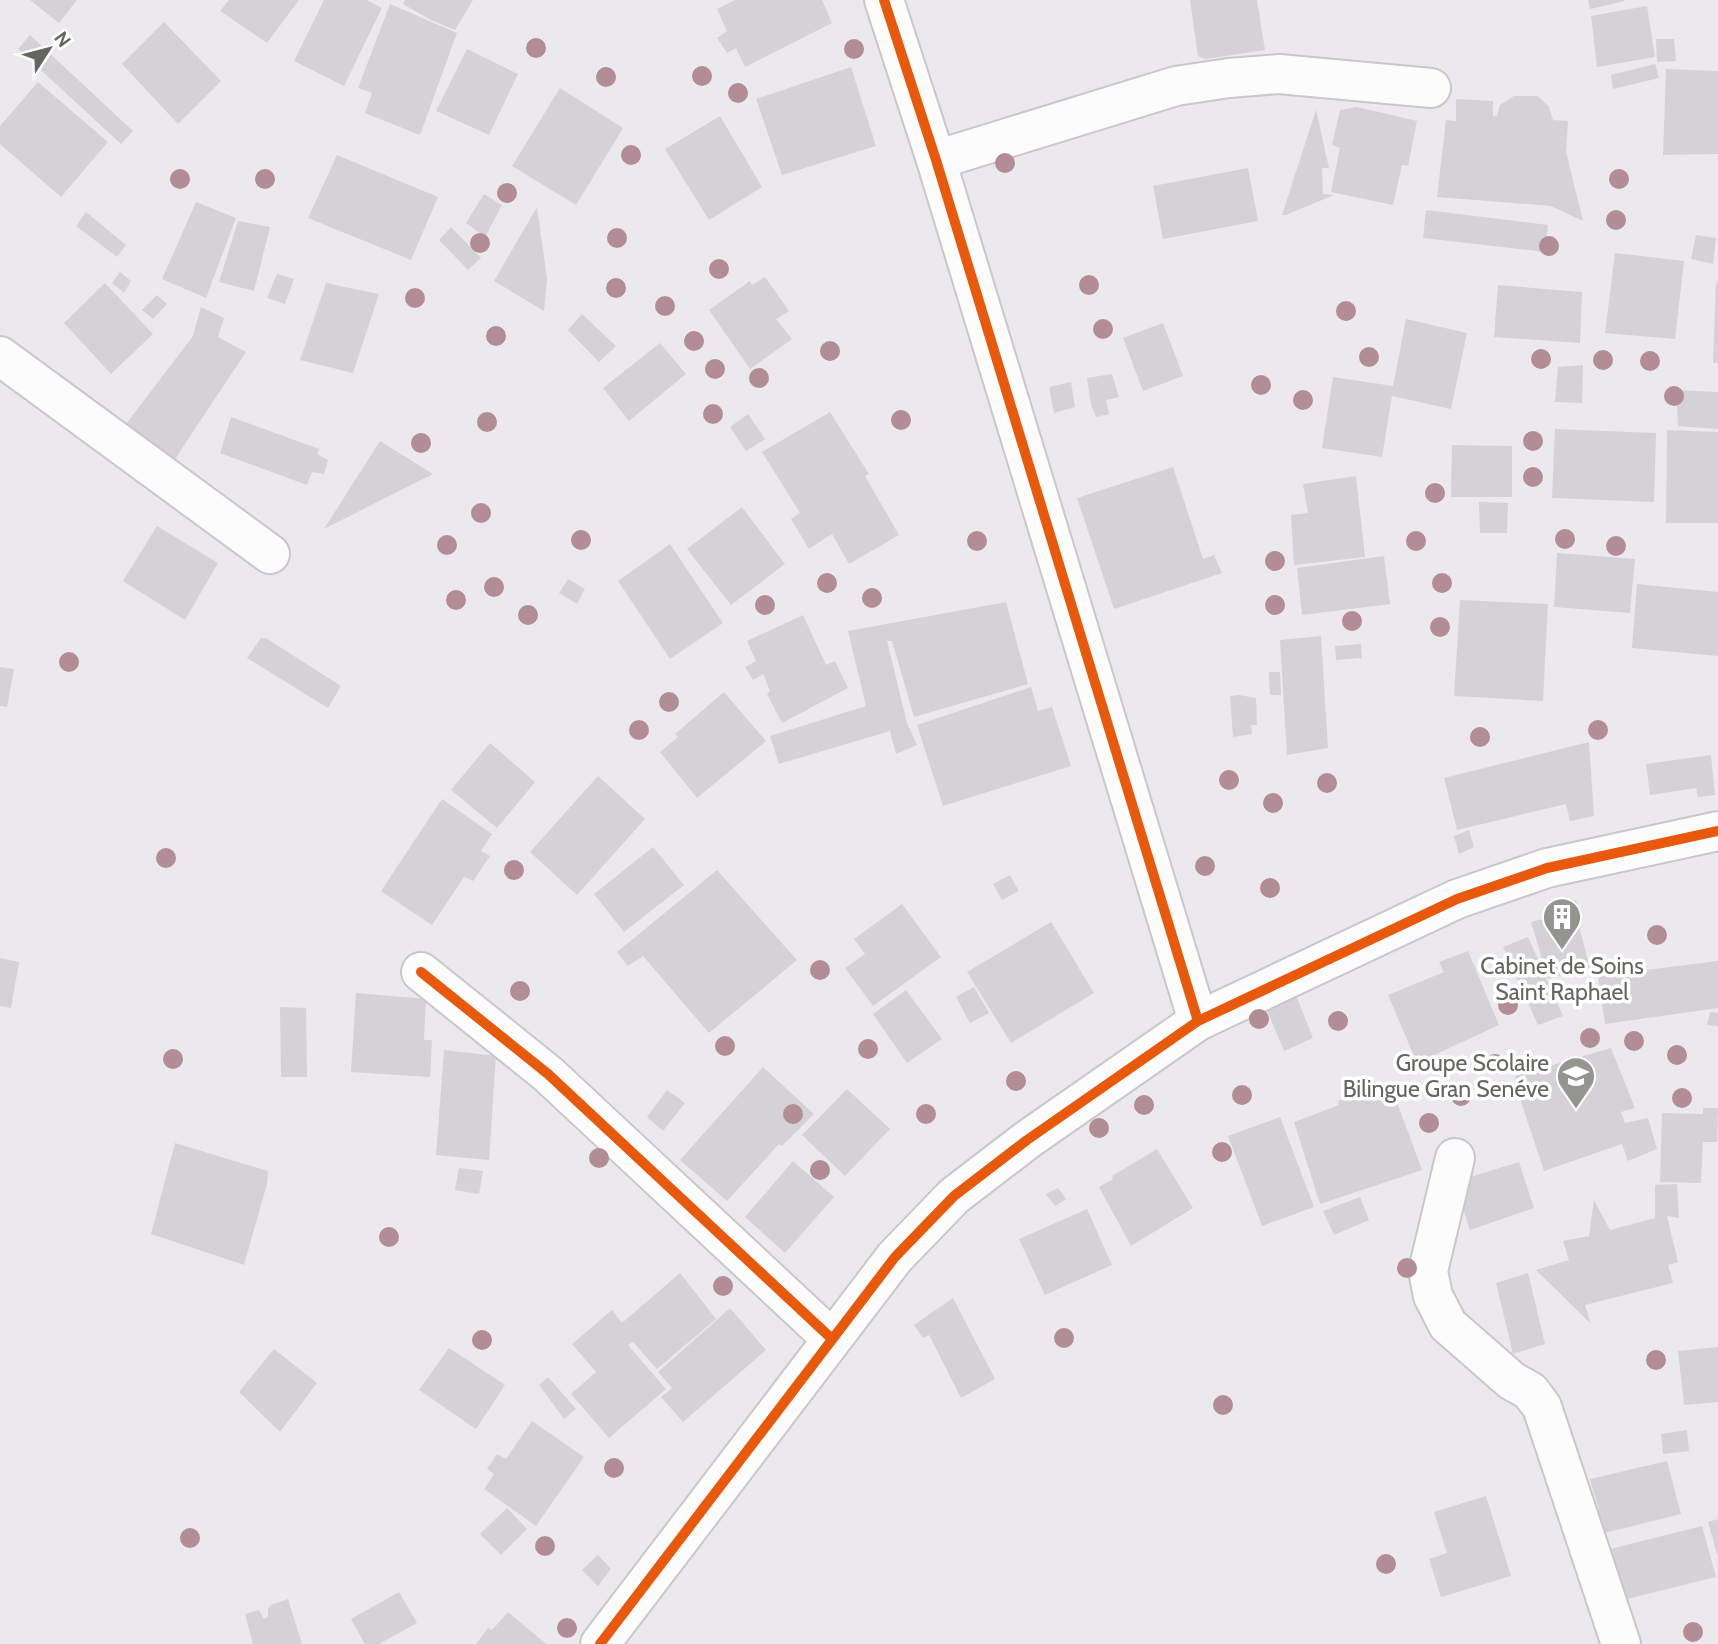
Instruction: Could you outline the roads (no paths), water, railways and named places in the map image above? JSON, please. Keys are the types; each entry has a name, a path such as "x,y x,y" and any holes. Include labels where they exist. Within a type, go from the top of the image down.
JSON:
{"street":[{"path":"884,0 936,160 1198,1021"},
{"path":"936,160 1176,86 1202,82 1279,74 1431,88"},
{"path":"0,356 270,554"},
{"path":"600,1644 895,1257 954,1196 1027,1140 1198,1021 1457,899 1547,868 1718,831"},
{"path":"421,972 548,1074 832,1339"},
{"path":"1454,1158 1428,1272 1433,1296 1448,1325 1512,1381 1530,1391 1542,1407 1622,1644"}],"place":[{"name":"Cabinet de Soins Saint Raphael","path":"1562,951"},
{"name":"Groupe Scolaire Bilingue Gran Senéve","path":"1576,1110"}]}
